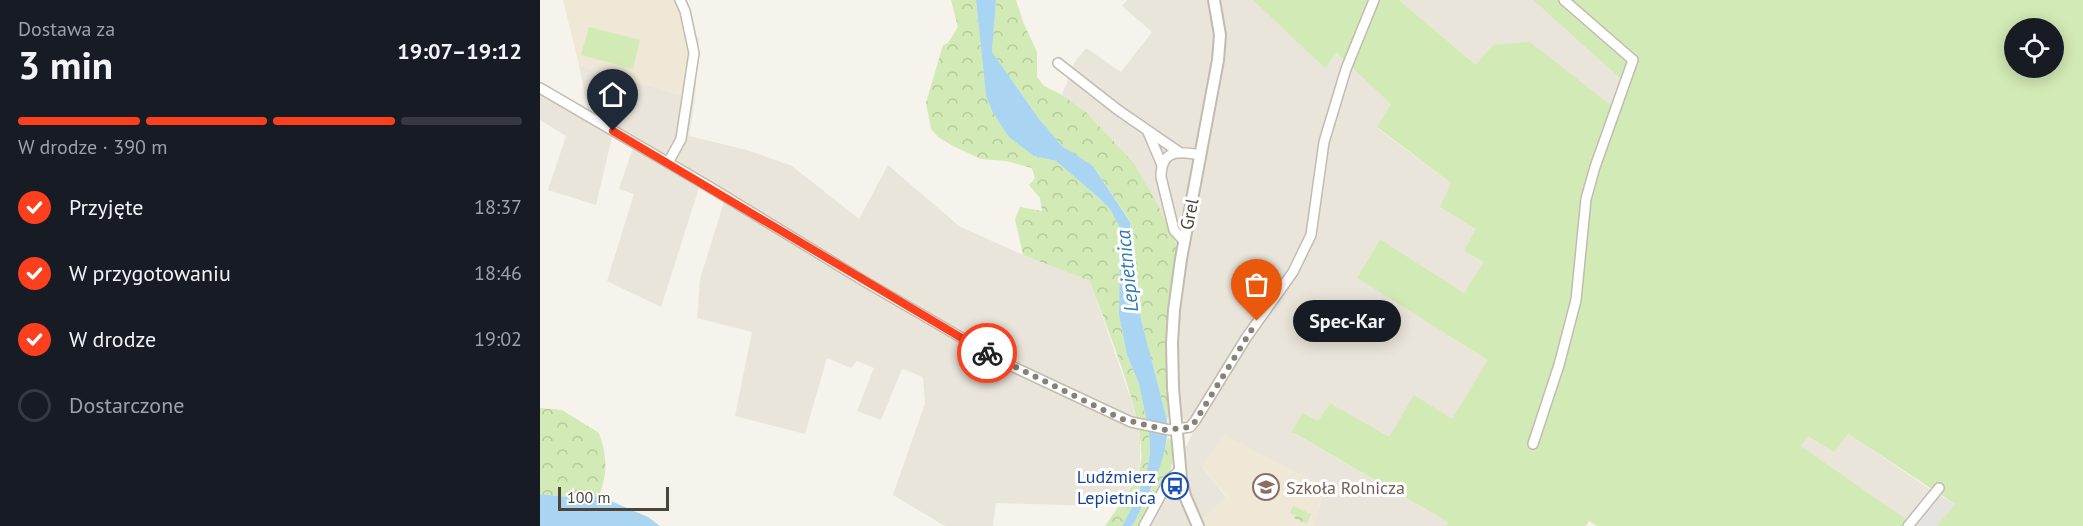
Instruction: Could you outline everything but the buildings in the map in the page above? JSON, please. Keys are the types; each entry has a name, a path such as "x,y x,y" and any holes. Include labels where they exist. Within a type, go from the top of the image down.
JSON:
{"street":[{"path":"668,163 681,139 694,53 686,11 680,0"},
{"name":"Grel","path":"1198,526 1185,496 1174,430 1172,344 1177,284 1218,60 1220,35 1214,0"},
{"path":"540,88 1005,363 1122,419 1174,430 1190,427 1196,421 1246,338 1293,272 1311,236 1324,142 1349,60 1374,0"},
{"path":"1533,444 1559,365 1576,300 1586,199 1633,60 1564,0"},
{"path":"1058,63 1148,132 1179,152 1200,155"},
{"path":"1148,132 1162,165 1161,177 1174,230 1184,241"},
{"path":"1162,165 1170,155 1179,152"},
{"path":"1146,526 1169,480 1180,470"},
{"path":"1908,526 1939,488"}],"shaded area":[{"path":"563,0 676,0 684,33 699,38 695,99 579,65"},
{"path":"1127,0 1210,0 1216,35 1215,52 1178,248 1157,203 1134,163 1086,112 1062,95 1074,63 1086,48 1121,72 1152,32 1122,6"},
{"path":"1219,0 1253,0 1325,67 1335,53 1392,104 1377,128 1451,183 1476,229 1485,262 1464,293 1380,239 1357,278 1489,360 1452,419 1389,438 1330,403 1318,421 1293,433 1448,522 1446,526 1313,526 1326,487 1203,468 1227,498 1202,518 1191,495 1184,450 1197,425 1180,418 1176,349 1187,245 1222,65 1225,30"},
{"path":"1399,0 1533,0 1624,82 1613,107 1476,65"},
{"path":"579,65 695,99 689,136 747,150 792,166 859,219 888,165 959,226 1023,255 1090,281 1133,405 1140,437 1140,464 1135,479 1125,496 1108,493 1105,501 1094,506 996,503 993,526 945,526 893,495 925,403 923,377 902,369 881,420 857,411 874,368 857,361 851,368 827,358 805,434 735,416 752,332 697,318 700,279 724,202 699,188 661,307 607,281 634,194 619,189 633,148 612,137 596,205 548,190 566,136 540,120 540,83 588,111"},
{"path":"1848,434 1937,494 1912,524 1801,446 1808,436"},
{"path":"1225,435 1326,487 1313,526 1206,526 1202,518 1227,497 1202,466"},
{"path":"1171,472 1192,526 1142,526 1146,515"},
{"path":"1937,494 1955,504 1936,526 1912,526"}],"green space":[{"path":"951,0 976,0 986,96 992,111 1034,156 1056,161 1098,197 1110,209 1120,228 1119,315 1127,355 1139,384 1149,432 1150,452 1148,466 1137,498 1122,526 1105,526 1125,498 1140,466 1141,449 1138,426 1124,374 1090,281 1023,255 1015,219 1020,207 1042,211 1040,198 1029,185 1035,178 1032,168 1006,161 981,159 938,137 931,129 926,103 943,45 948,43 958,27"},
{"path":"996,0 1016,0 1037,52 1037,77 1044,86 1062,95 1086,112 1134,163 1157,203 1178,248 1169,313 1170,410 1167,420 1141,319 1135,286 1130,221 1093,166 1062,146 1039,119 992,52"},
{"path":"1253,0 1399,0 1476,65 1493,45 1530,42 1613,107 1624,82 1533,0 2083,0 2083,526 1936,526 1955,504 1848,434 1834,452 1808,436 1801,446 1907,520 1912,526 1597,526 1589,521 1586,526 1446,526 1448,522 1292,432 1302,413 1318,421 1330,403 1389,437 1414,395 1452,419 1488,360 1357,278 1380,239 1464,293 1484,262 1464,251 1476,229 1440,207 1451,183 1377,127 1391,104 1336,53 1325,68"},
{"path":"589,27 640,40 633,69 581,55"},
{"path":"540,408 562,410 599,433 604,449 605,464 604,480 599,496 567,497 540,494"},
{"path":"1168,437 1173,446 1173,457 1166,481 1142,526 1132,526 1151,490"},
{"path":"1293,506 1311,514 1307,524 1294,518 1295,515 1290,513"}],"water":[{"name":"Lepietnica","path":"976,0 996,0 992,52 1039,119 1062,146 1093,166 1130,222 1135,286 1141,319 1167,420 1162,461 1132,526 1122,526 1137,498 1148,466 1150,452 1149,432 1139,384 1127,355 1119,315 1120,228 1110,209 1098,197 1056,161 1034,156 1009,137 992,111 986,96"},
{"path":"540,494 567,497 599,496 648,517 660,526 540,526"}],"way so far":[{"path":"987,353 1122,419 1170,430 1193,425 1257,321"}],"place":[{"name":"Spec-Kar","path":"1257,321"},
{"name":"Ludźmierz Lepietnica","path":"1175,486"},
{"name":"Szkoła Rolnicza","path":"1266,487"}],"route":[{"path":"613,131 987,353"}]}
